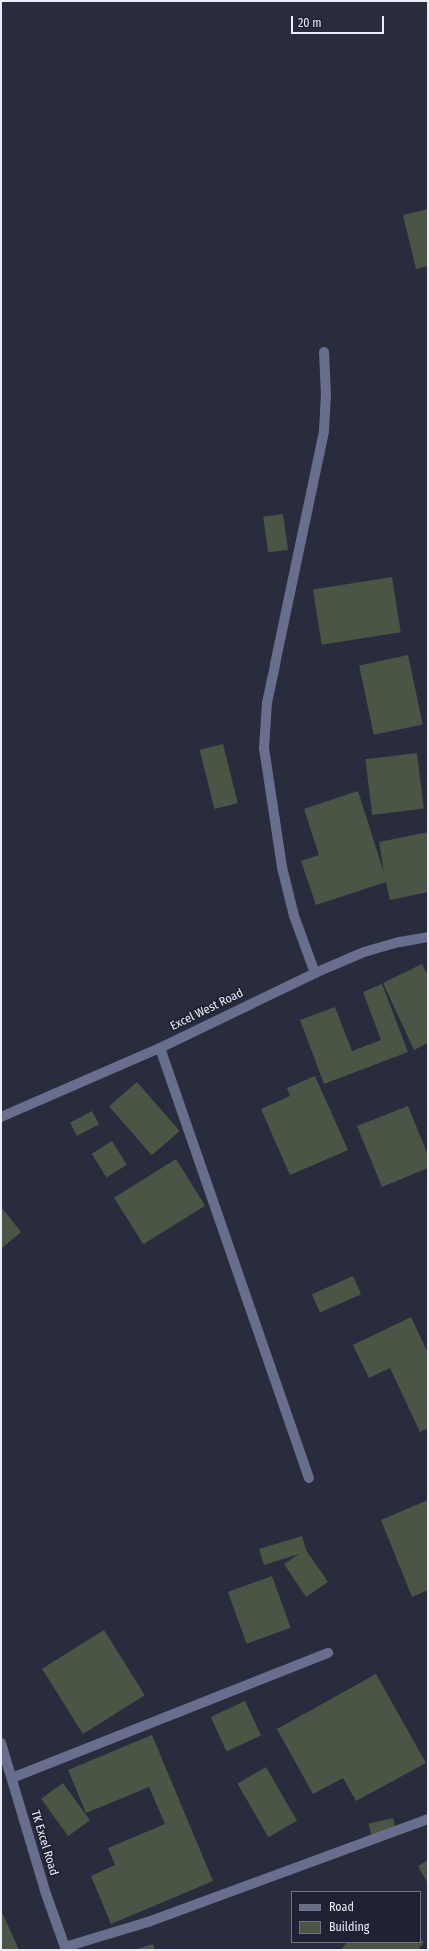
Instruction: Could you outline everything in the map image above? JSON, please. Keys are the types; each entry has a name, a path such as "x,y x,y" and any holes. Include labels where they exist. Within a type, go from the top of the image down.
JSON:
{"street":[{"path":"315,973 294,916 282,867 264,748 267,703 324,431 326,396 324,352"},
{"name":"Excel West Road","path":"1,1117 160,1048 315,973 364,952 428,936"},
{"path":"160,1048 309,1478"},
{"path":"12,1778 328,1653"},
{"name":"TK Excel Road","path":"1,1743 45,1891 66,1949"},
{"path":"66,1949 148,1922 428,1819"}],"building":[{"path":"428,209 428,266 416,269 403,215"},
{"path":"283,514 288,550 268,552 263,517"},
{"path":"392,577 401,632 322,645 313,590"},
{"path":"408,655 423,724 374,735 359,665"},
{"path":"223,744 238,803 214,809 200,750"},
{"path":"417,753 424,809 372,815 365,759"},
{"path":"358,791 384,873 379,842 428,832 428,892 390,900 386,882 316,905 301,861 319,855 304,809"},
{"path":"422,964 428,976 428,1043 414,1050 383,983"},
{"path":"382,984 408,1052 324,1084 300,1020 335,1007 352,1051 381,1040 363,992"},
{"path":"315,1076 348,1150 290,1175 261,1109 290,1096 287,1088"},
{"path":"137,1082 180,1131 152,1155 109,1106"},
{"path":"408,1106 428,1155 428,1168 382,1187 357,1126"},
{"path":"92,1111 99,1124 77,1136 70,1123"},
{"path":"112,1141 127,1165 106,1177 92,1154"},
{"path":"176,1159 205,1206 143,1244 114,1198"},
{"path":"1,1207 21,1232 1,1249"},
{"path":"353,1276 361,1294 320,1313 312,1294"},
{"path":"411,1317 428,1353 428,1428 420,1432 390,1368 369,1378 353,1345"},
{"path":"428,1500 428,1590 412,1597 381,1520"},
{"path":"302,1536 306,1550 328,1582 306,1597 284,1564 299,1554 264,1565 259,1549"},
{"path":"272,1576 291,1628 247,1644 228,1592"},
{"path":"104,1630 145,1695 83,1734 42,1669"},
{"path":"376,1674 426,1763 356,1801 343,1778 313,1794 277,1729"},
{"path":"245,1701 261,1735 227,1751 211,1717"},
{"path":"152,1735 213,1881 111,1924 91,1876 115,1865 108,1848 165,1824 149,1787 86,1813 68,1770"},
{"path":"266,1767 297,1821 268,1837 237,1784"},
{"path":"63,1783 90,1820 68,1836 41,1799"},
{"path":"393,1818 397,1835 372,1840 369,1824"},
{"path":"428,1860 428,1884 418,1866"},
{"path":"1,1910 19,1950 1,1950"},
{"path":"421,1940 424,1942 418,1950 341,1950 346,1943 421,1943"},
{"path":"153,1944 155,1950 134,1950"}]}
